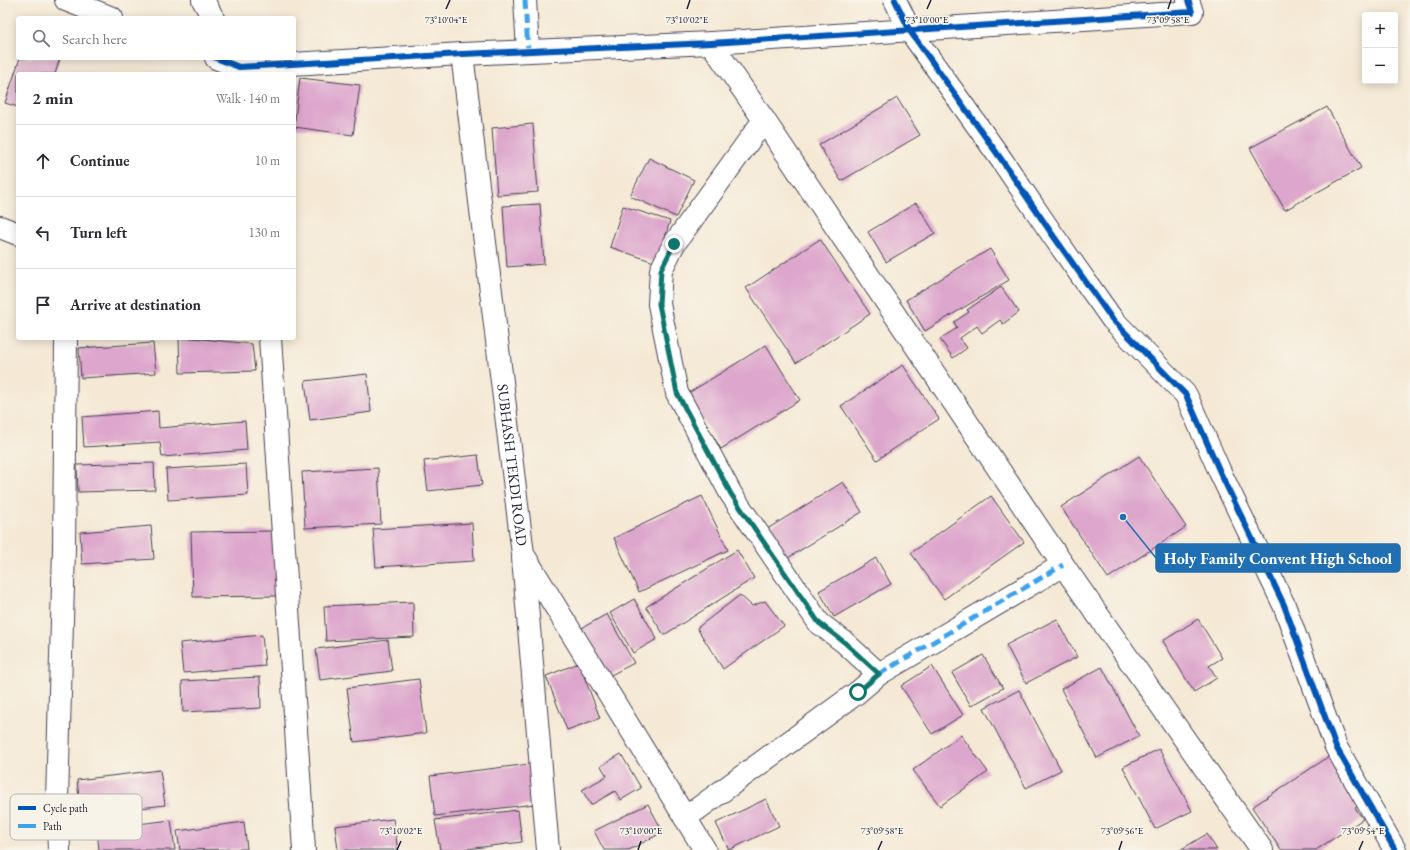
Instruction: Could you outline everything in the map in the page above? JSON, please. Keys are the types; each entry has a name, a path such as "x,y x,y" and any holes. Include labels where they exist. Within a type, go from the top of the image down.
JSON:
{"street":[{"path":"66,0 107,16"},
{"path":"203,0 212,16"},
{"path":"525,0 528,51"},
{"path":"896,0 910,30 1112,319 1186,395 1220,472 1284,605 1336,747 1395,850"},
{"path":"222,60 238,66 711,43 1192,12 1188,0"},
{"path":"711,43 1063,565 1262,850"},
{"name":"SUBHASH TEKDI ROAD","path":"462,54 523,554 705,850"},
{"path":"764,120 674,244 661,270 659,304 672,371 677,393 731,494 819,623 844,642 879,674"},
{"path":"0,227 16,233"},
{"path":"56,794 64,549 66,340"},
{"path":"270,340 304,850"},
{"path":"523,554 548,850"},
{"path":"685,818 858,692 879,674 1063,565"},
{"path":"58,840 59,850"}],"building":[{"path":"19,60 59,60 56,72 16,72 16,106 5,103"},
{"path":"300,78 360,85 353,135 296,127 296,111"},
{"path":"897,98 920,135 841,181 819,145"},
{"path":"1327,107 1361,168 1285,210 1250,148"},
{"path":"533,124 538,192 497,195 492,128"},
{"path":"649,158 694,180 676,217 630,196"},
{"path":"916,203 935,233 886,262 868,232"},
{"path":"540,204 544,264 507,267 503,206"},
{"path":"623,206 670,221 657,263 610,247"},
{"path":"820,239 870,314 796,363 746,288"},
{"path":"990,249 1009,280 925,331 906,300"},
{"path":"1001,287 1019,312 1003,324 1000,320 982,333 977,326 960,338 967,348 953,358 940,339 957,328 954,322 969,312 967,310"},
{"path":"179,340 213,340 252,344 255,371 180,373"},
{"path":"153,343 156,373 81,378 79,348"},
{"path":"766,345 800,400 721,449 687,394"},
{"path":"903,365 939,419 877,460 841,406"},
{"path":"367,374 371,412 310,420 305,381"},
{"path":"158,411 159,428 245,421 247,450 162,457 160,442 84,447 82,417"},
{"path":"478,455 482,485 428,491 424,461"},
{"path":"1139,456 1186,527 1108,578 1061,507"},
{"path":"154,463 155,490 78,492 77,465"},
{"path":"246,464 248,495 168,500 166,469"},
{"path":"378,468 381,524 305,528 302,472"},
{"path":"843,482 862,512 783,561 764,531"},
{"path":"702,496 728,550 639,592 614,538"},
{"path":"991,496 1024,542 944,599 911,553"},
{"path":"472,523 474,561 376,567 373,529"},
{"path":"151,526 154,559 82,564 80,532"},
{"path":"275,531 276,596 193,597 191,532"},
{"path":"737,550 754,578 664,635 646,607"},
{"path":"876,558 891,584 834,617 819,591"},
{"path":"740,595 752,606 765,601 784,626 723,669 697,628"},
{"path":"634,599 657,639 633,653 610,613"},
{"path":"413,602 414,637 326,641 324,606"},
{"path":"607,614 634,663 609,676 582,628"},
{"path":"1057,619 1077,657 1026,683 1006,645"},
{"path":"1198,619 1222,658 1209,666 1217,678 1194,692 1163,641"},
{"path":"262,635 265,666 183,673 180,643"},
{"path":"388,640 392,671 320,680 316,649"},
{"path":"983,655 1003,688 971,706 952,673"},
{"path":"579,663 600,718 567,730 546,676"},
{"path":"932,666 963,715 932,734 901,686"},
{"path":"1102,667 1139,736 1097,758 1061,689"},
{"path":"260,677 261,708 183,712 182,681"},
{"path":"419,679 426,733 354,742 347,688"},
{"path":"1019,690 1061,770 1026,788 984,708"},
{"path":"961,735 988,772 940,806 913,770"},
{"path":"1159,749 1192,811 1155,829 1123,767"},
{"path":"621,754 641,788 621,800 615,791 591,805 582,790 607,776 601,766"},
{"path":"1333,754 1364,802 1355,808 1363,819 1316,850 1281,850 1252,807"},
{"path":"530,764 535,804 435,816 430,776"},
{"path":"160,770 165,805 142,808 142,794 79,794 77,780"},
{"path":"766,799 779,826 729,850 716,823"},
{"path":"648,804 663,832 629,850 604,850 594,831"},
{"path":"518,810 522,842 459,850 440,850 435,820"},
{"path":"393,819 398,850 338,850 335,826"},
{"path":"171,820 175,850 99,850 98,840 142,840 142,824"},
{"path":"244,822 247,849 180,850 177,831"},
{"path":"1207,834 1217,850 1180,850"}],"marked path":[{"path":"525,0 528,51"},
{"path":"879,674 1063,565"}],"cycle path":[{"path":"895,0 910,31 1112,319 1186,395 1220,472 1284,605 1336,747 1395,850"},
{"path":"221,60 239,67 462,54 711,43 1192,12 1188,0"}],"place":[{"name":"Holy Family Convent High School","path":"1123,517"}],"route":[{"path":"674,244 661,270 659,304 677,393 731,494 819,623 844,642 879,674 858,692"}]}
